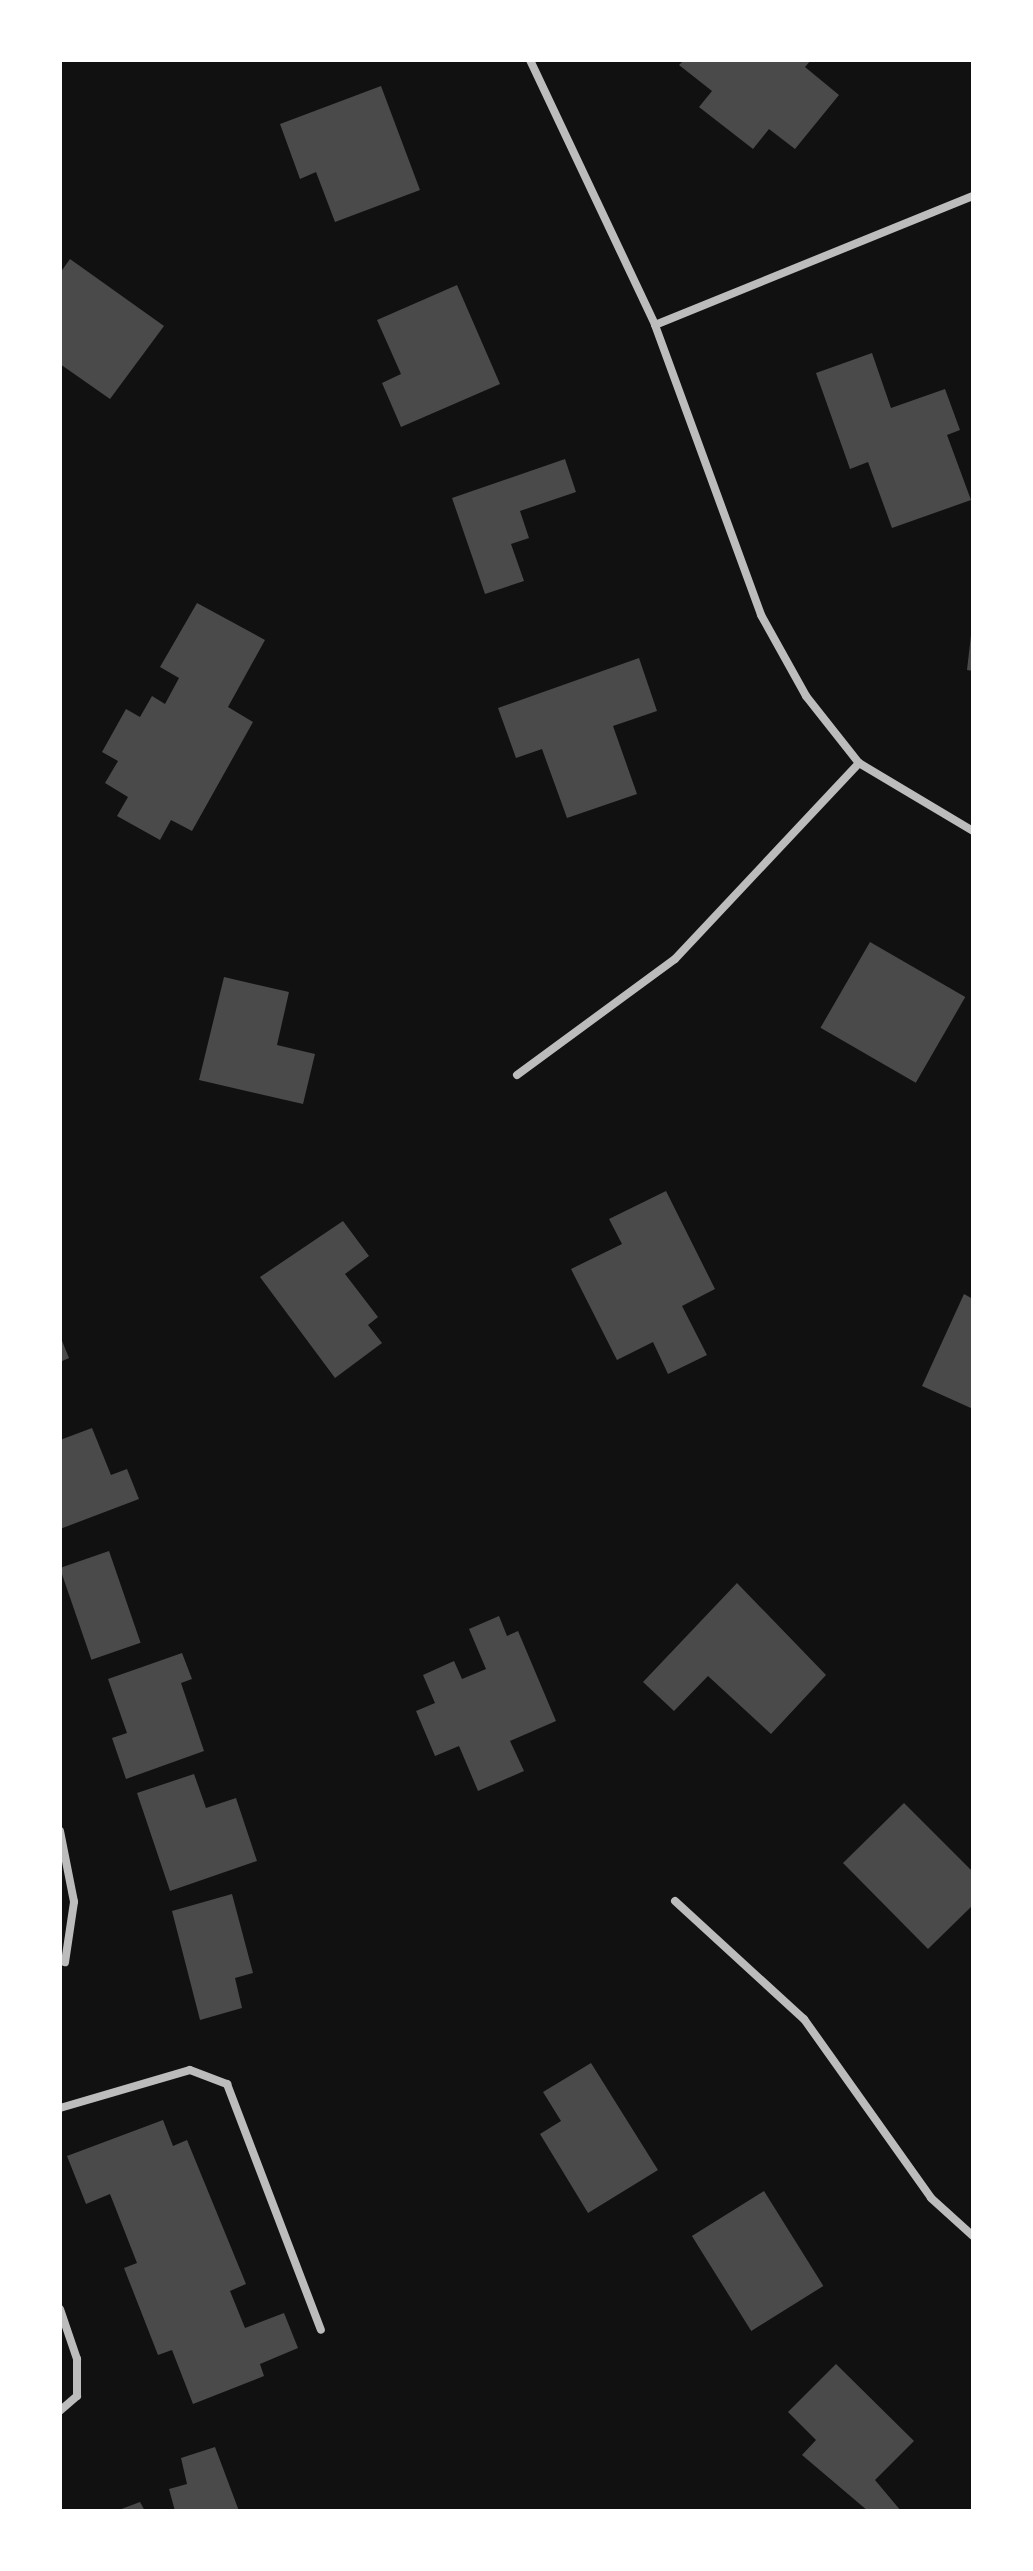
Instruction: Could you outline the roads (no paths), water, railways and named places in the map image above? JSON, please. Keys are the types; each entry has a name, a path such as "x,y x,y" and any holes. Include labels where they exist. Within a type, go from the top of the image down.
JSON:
{"street":[{"path":"530,60 655,325 761,615 806,696 859,763 973,831"},
{"path":"655,325 973,196"},
{"path":"517,1075 675,959 859,763"},
{"path":"60,1831 74,1902 65,1962"},
{"path":"675,1901 804,2019 931,2198 973,2236"},
{"path":"60,2108 190,2070 227,2084 321,2330"},
{"path":"60,2309 77,2359 77,2396 60,2411"}]}
